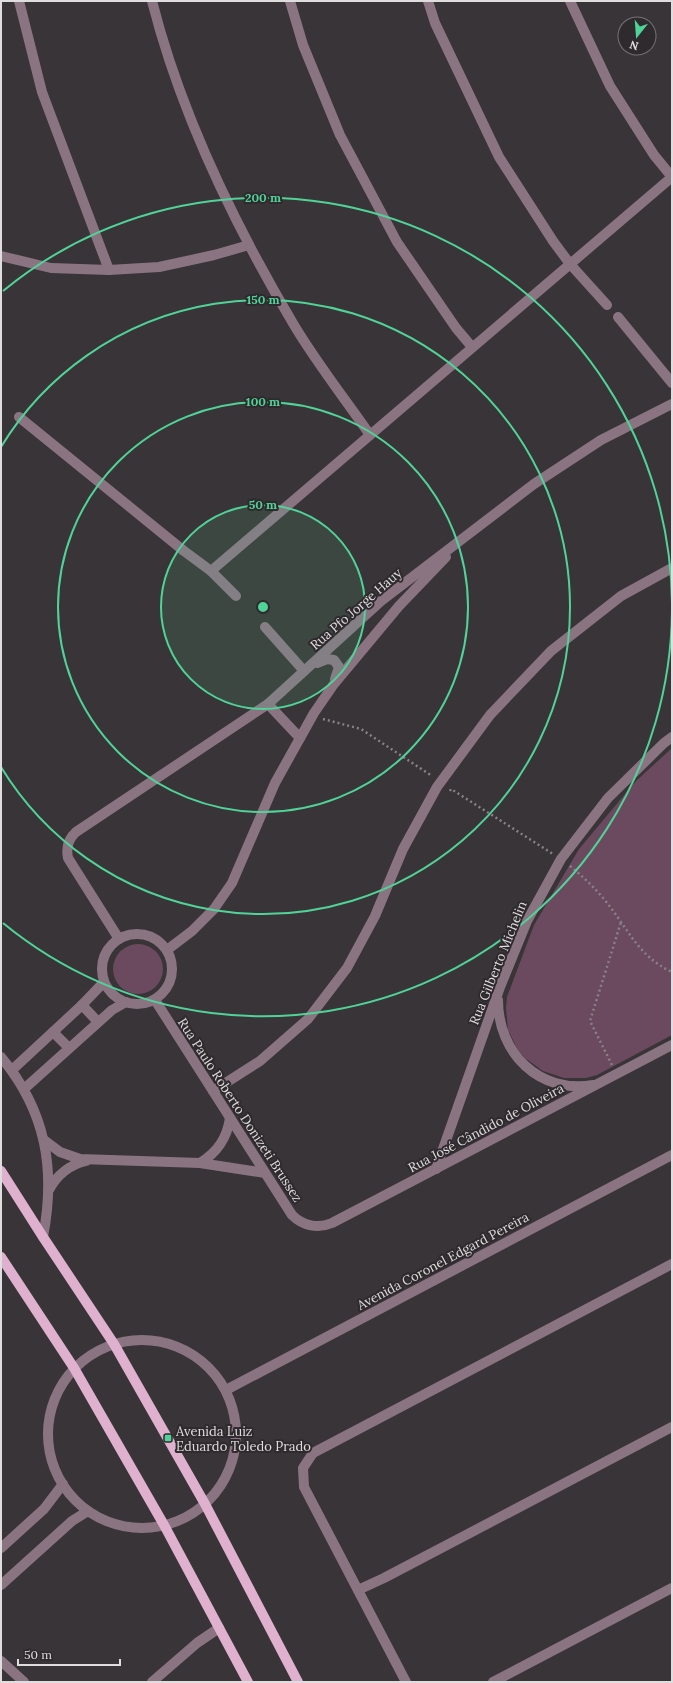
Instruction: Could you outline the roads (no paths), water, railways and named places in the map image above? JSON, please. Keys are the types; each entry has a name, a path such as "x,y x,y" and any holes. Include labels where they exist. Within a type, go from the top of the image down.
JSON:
{"main road":[{"path":"1,1171 114,1344 205,1504 298,1682"},
{"path":"1,1257 74,1368 164,1525 248,1682"}],"street":[{"path":"19,1 42,92 109,270"},
{"path":"152,1 158,26 191,120 232,211 295,326 370,434"},
{"path":"290,1 302,45 344,142 397,242 456,328 472,347"},
{"path":"428,1 435,23 498,157 553,241 570,264 607,305"},
{"path":"211,571 672,177 654,155 610,86 570,1"},
{"path":"1,256 51,268 109,270 159,267 214,255 249,244"},
{"path":"618,317 672,383"},
{"name":"Rua Pfo Jorge Hauy","path":"119,939 70,862 67,854 67,846 70,838 76,832 268,704 381,601 534,484 601,440 672,404"},
{"path":"19,416 184,552 211,571 236,596"},
{"path":"167,950 192,931 203,920 214,908 232,883 275,783 314,713 334,684 399,606 470,532"},
{"path":"213,1091 260,1061 308,1019 347,968 376,916 404,849 437,787 490,715 551,651 621,596 672,568"},
{"path":"265,627 304,671 323,660 334,660 340,667 334,684"},
{"path":"268,704 300,738"},
{"name":"Rua Gilberto Michelin","path":"436,1169 500,987 526,921 561,859 608,798 672,737"},
{"path":"129,935 145,935 160,942 167,950 172,963 172,978 163,994 155,1000 146,1004 126,1002 117,998 104,982 102,972 106,953 119,939 129,935"},
{"path":"12,1070 104,982"},
{"path":"500,987 498,1014 501,1028 513,1053 522,1063 545,1079 558,1083 571,1086 599,1084"},
{"name":"Rua Paulo Roberto Donizeti Brussez","path":"155,1000 292,1215 301,1222 311,1226"},
{"path":"24,1089 112,1010 126,1002"},
{"path":"82,1004 98,1022"},
{"path":"53,1032 69,1048"},
{"name":"Rua José Cândido de Oliveira","path":"311,1226 322,1226 332,1223 672,1045"},
{"path":"1,1057 12,1070 24,1089 36,1114 44,1140 48,1165 49,1190 43,1237"},
{"path":"200,1163 215,1152 221,1144 226,1136 230,1118"},
{"path":"44,1140 70,1156 90,1160 200,1163 265,1173"},
{"name":"Avenida Coronel Edgard Pereira","path":"226,1390 672,1156"},
{"path":"49,1190 53,1182 66,1170 73,1165 90,1160"},
{"path":"406,1682 304,1487 303,1468 313,1453 672,1264"},
{"path":"135,1340 157,1341 178,1347 197,1357 213,1372 226,1390 235,1416 237,1430 235,1451 229,1470 219,1488 205,1504 164,1525 144,1528 124,1526 105,1520 88,1511 74,1499 63,1484 50,1455 48,1424 57,1394 74,1368 114,1344 135,1340"},
{"path":"358,1590 392,1574 672,1427"},
{"path":"1,1548 44,1509 63,1484"},
{"path":"1,1585 72,1521 88,1511"},
{"path":"493,1682 672,1588"},
{"path":"152,1682 197,1643 219,1628"},
{"path":"1,1661 24,1682"}],"place":[{"name":"Avenida Luiz Eduardo Toledo Prado","path":"168,1438"}]}
